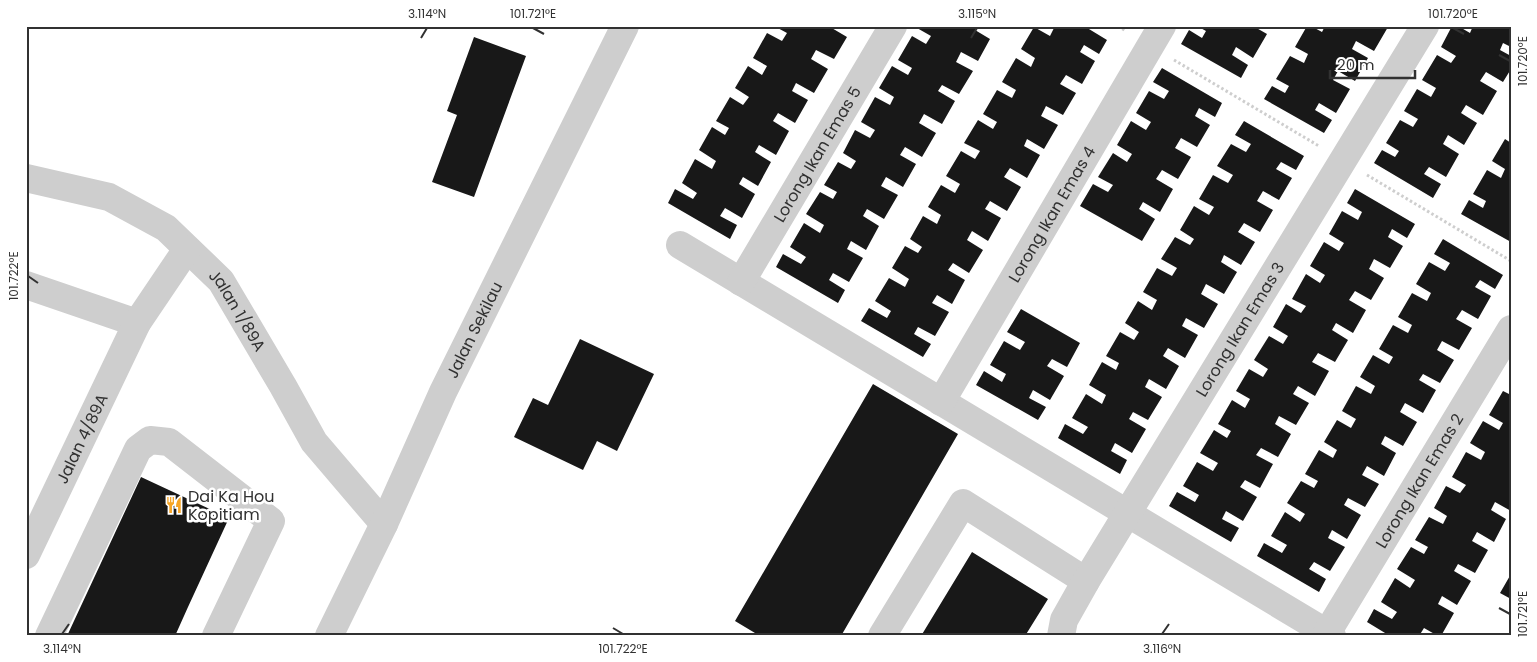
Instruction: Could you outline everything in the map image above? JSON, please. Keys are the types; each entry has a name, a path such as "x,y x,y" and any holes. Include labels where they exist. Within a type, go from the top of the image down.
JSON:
{"street":[{"name":"Jalan Sekilau","path":"329,636 384,524 443,392 625,26"},
{"name":"Lorong Ikan Emas 5","path":"741,282 893,26"},
{"name":"Lorong Ikan Emas 3","path":"1061,636 1064,620 1086,581 1425,26"},
{"name":"Lorong Ikan Emas 4","path":"941,402 1156,36"},
{"name":"Jalan 1/89A","path":"26,178 109,197 166,228 221,281 314,442 384,524"},
{"path":"680,245 1330,634"},
{"name":"Jalan 4/89A","path":"26,555 137,323 187,249"},
{"path":"26,286 137,323"},
{"name":"Lorong Ikan Emas 2","path":"1330,634 1511,329"},
{"path":"49,636 138,450 150,440 169,442 271,521 216,636"},
{"path":"882,636 963,503 1086,581"}],"path":[{"path":"1118,26 1156,36 1343,161 1511,261"}],"building":[{"path":"774,26 831,26 847,37 834,59 816,50 811,59 828,69 814,93 796,83 792,91 808,100 795,123 778,113 773,121 789,131 776,155 759,145 755,152 771,162 758,186 743,177 739,184 755,194 742,218 725,208 720,216 737,225 730,239 668,203 675,189 693,199 697,193 682,183 695,159 712,169 716,161 699,150 712,127 725,135 729,128 716,121 730,97 743,105 749,97 735,88 748,66 762,75 767,66 753,58 767,33 782,41 787,33"},
{"path":"918,26 977,26 975,30 990,39 978,61 961,52 956,62 973,71 959,94 942,85 938,91 955,101 942,124 924,114 919,123 936,133 922,157 905,147 900,155 916,164 903,187 886,177 881,186 898,195 884,219 867,209 863,216 879,226 866,250 851,241 847,249 863,258 849,282 833,273 829,280 845,290 838,303 776,267 783,254 801,264 806,257 790,247 804,223 820,233 824,225 806,214 820,192 833,199 837,192 824,185 838,162 851,169 856,161 843,153 855,130 870,138 875,130 861,122 875,97 890,105 894,97 879,88 892,66 908,75 912,68 898,60 912,36 926,44 931,36 917,28"},
{"path":"1052,26 1084,26 1107,40 1099,54 1084,45 1080,52 1095,61 1082,84 1066,75 1060,84 1076,93 1063,115 1046,106 1041,116 1058,125 1044,149 1027,139 1024,146 1040,155 1027,178 1010,168 1004,177 1021,187 1007,211 990,201 985,209 1001,218 988,241 972,231 967,240 983,250 969,273 953,263 948,270 965,280 952,304 937,295 932,303 949,312 935,336 918,327 914,334 931,344 923,357 861,321 869,308 887,318 891,311 875,301 889,278 905,287 909,279 892,268 905,246 918,253 922,247 910,239 923,216 937,224 941,215 928,207 941,185 955,193 960,184 946,176 961,151 975,159 980,151 964,143 978,120 993,129 997,122 983,114 997,90 1012,98 1016,90 1002,82 1016,58 1031,67 1035,58 1021,49 1034,27 1050,36 1054,28"},
{"path":"1197,26 1253,26 1267,34 1253,58 1236,47 1232,55 1248,65 1241,78 1181,44 1189,30 1202,38 1206,31"},
{"path":"1307,26 1322,32 1325,26 1388,27 1374,51 1356,41 1352,49 1368,58 1355,81 1338,71 1333,80 1350,89 1336,113 1319,103 1315,110 1332,120 1324,133 1264,99 1272,86 1285,93 1289,86 1276,79 1290,56 1304,63 1308,54 1295,47"},
{"path":"1452,26 1458,26 1470,33 1473,26 1511,26 1511,47 1503,43 1500,50 1511,56 1511,69 1503,82 1486,72 1480,81 1497,91 1483,115 1466,105 1461,113 1477,123 1464,145 1448,135 1443,144 1459,154 1446,177 1429,167 1424,174 1441,184 1433,198 1374,163 1382,150 1395,157 1399,151 1386,143 1400,120 1413,127 1418,119 1404,111 1417,89 1431,97 1436,88 1422,80 1437,55 1451,63 1456,56 1441,47"},
{"path":"474,37 526,56 474,197 432,182 457,115 447,111"},
{"path":"1162,68 1222,103 1215,117 1199,108 1195,116 1210,125 1197,147 1181,138 1175,148 1191,157 1178,179 1162,170 1156,179 1173,189 1160,212 1143,202 1139,209 1155,219 1142,241 1080,206 1093,184 1108,192 1113,185 1098,177 1113,153 1127,162 1132,154 1117,145 1131,121 1146,130 1151,122 1136,113 1149,91 1164,99 1169,91 1153,82"},
{"path":"1244,121 1304,156 1296,170 1281,162 1276,169 1292,178 1279,200 1263,191 1257,201 1273,210 1260,232 1244,223 1238,232 1255,242 1241,265 1224,255 1221,262 1237,272 1224,294 1206,284 1201,294 1218,304 1204,328 1186,318 1182,326 1198,335 1185,358 1168,348 1163,356 1179,366 1166,389 1149,379 1145,387 1162,397 1148,420 1133,412 1129,419 1146,429 1132,453 1115,443 1111,451 1127,460 1120,474 1058,438 1065,424 1083,434 1088,427 1072,418 1086,394 1102,404 1106,395 1089,385 1102,362 1116,370 1119,363 1106,356 1120,332 1134,340 1139,332 1125,323 1138,301 1152,310 1157,300 1143,292 1157,268 1172,276 1177,268 1161,259 1175,237 1190,245 1194,239 1180,230 1194,206 1209,215 1214,207 1199,199 1213,175 1228,183 1233,175 1217,166 1231,144 1246,152 1251,144 1235,135"},
{"path":"1505,139 1511,143 1511,242 1461,214 1469,200 1483,208 1486,201 1473,194 1487,170 1501,178 1505,169 1492,161"},
{"path":"1355,189 1415,224 1407,238 1392,229 1388,237 1403,246 1390,268 1374,259 1369,269 1384,278 1371,300 1355,291 1349,300 1366,310 1353,333 1336,323 1332,330 1348,340 1335,362 1318,353 1312,362 1329,371 1315,396 1298,386 1293,394 1309,403 1296,425 1279,416 1275,424 1291,434 1278,457 1261,448 1256,455 1273,464 1260,488 1245,480 1240,487 1257,497 1243,521 1226,511 1222,519 1239,528 1231,542 1169,506 1177,492 1195,502 1199,495 1183,486 1197,462 1213,471 1218,463 1200,453 1214,430 1227,438 1231,431 1218,424 1232,400 1245,408 1250,399 1236,391 1249,369 1263,377 1268,369 1254,360 1269,336 1283,344 1288,336 1273,327 1286,304 1301,313 1306,306 1292,299 1306,274 1320,283 1325,275 1310,266 1324,242 1339,251 1344,243 1329,234 1342,211 1358,220 1362,212 1347,203"},
{"path":"1443,239 1503,275 1495,289 1480,280 1475,287 1491,296 1478,319 1462,310 1456,319 1472,328 1459,350 1442,341 1437,350 1454,360 1440,383 1423,374 1419,380 1436,390 1423,413 1405,403 1400,412 1417,422 1403,446 1385,436 1381,444 1396,453 1384,476 1367,466 1362,475 1379,484 1365,507 1348,498 1344,505 1361,515 1347,539 1332,530 1328,538 1345,547 1330,571 1314,562 1309,569 1326,579 1319,592 1257,556 1264,543 1282,553 1287,545 1271,536 1285,512 1300,522 1305,514 1287,503 1301,481 1314,488 1318,481 1305,474 1319,450 1333,458 1337,450 1324,442 1337,420 1351,428 1356,419 1342,411 1356,386 1371,394 1375,386 1360,377 1373,355 1389,364 1393,357 1379,349 1393,325 1408,333 1412,325 1398,317 1412,293 1427,301 1431,293 1416,284 1429,262 1445,271 1450,263 1434,254"},
{"path":"1021,309 1080,343 1067,367 1052,359 1047,366 1064,376 1050,400 1033,390 1029,398 1046,407 1038,420 976,385 984,371 1002,382 1006,374 990,365 1004,341 1020,350 1025,342 1007,332"},
{"path":"580,339 654,374 617,451 597,441 583,470 514,437 533,398 548,405"},
{"path":"873,384 958,434 841,636 760,636 735,621"},
{"path":"1503,391 1511,395 1511,511 1495,502 1491,510 1506,519 1494,542 1477,532 1472,541 1488,550 1475,573 1458,564 1454,571 1471,581 1457,605 1442,596 1438,604 1454,613 1441,636 1424,628 1419,636 1390,636 1367,622 1374,609 1392,619 1397,612 1381,602 1395,578 1410,588 1415,580 1397,569 1411,547 1424,554 1428,547 1415,540 1429,517 1443,524 1447,516 1434,508 1446,486 1460,493 1466,485 1452,477 1466,452 1481,460 1485,452 1470,443 1483,421 1499,430 1503,423 1489,415"},
{"path":"141,477 229,518 175,636 67,636"},
{"path":"972,552 1048,599 1025,636 921,636"},
{"path":"1511,574 1511,599 1500,593"}],"place":[{"name":"Dai Ka Hou Kopitiam","path":"174,505"}]}
